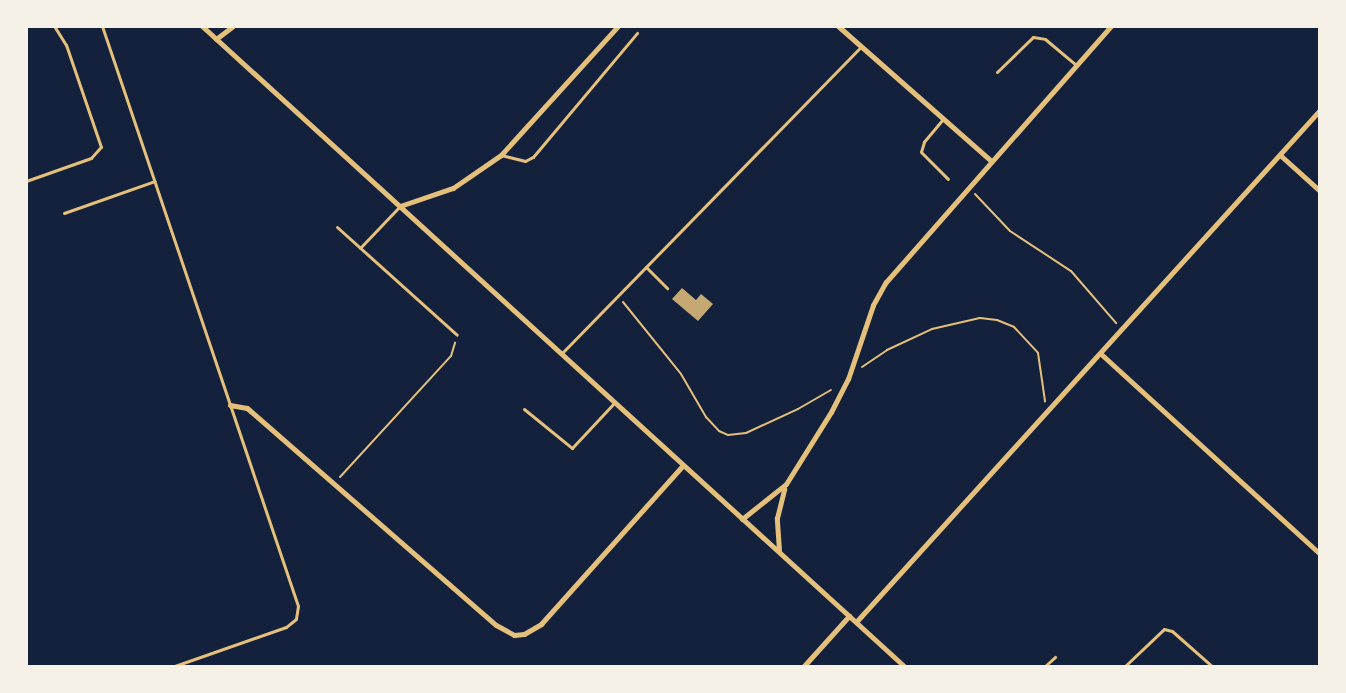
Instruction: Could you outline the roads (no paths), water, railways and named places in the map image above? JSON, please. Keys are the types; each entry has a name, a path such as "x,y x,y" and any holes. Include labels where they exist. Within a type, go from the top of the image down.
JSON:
{"street":[{"path":"202,26 905,667"},
{"path":"216,39 233,26"},
{"path":"399,206 453,188 501,155 618,26"},
{"path":"838,26 990,160"},
{"path":"779,552 777,518 786,484 848,379 873,305 886,282 968,185 1111,26"},
{"path":"856,623 1320,110"},
{"path":"1280,155 1320,191"},
{"path":"1101,354 1320,554"},
{"path":"230,405 247,408 496,625 514,635 524,634 541,624 683,465"},
{"path":"742,519 786,484"},
{"path":"806,666 849,616"}],"lane":[{"path":"26,181 91,158 101,147 66,45 54,26"},
{"path":"102,26 299,613 286,627 172,667"},
{"path":"501,155 525,161 533,157 637,33"},
{"path":"997,72 1033,37 1045,39 1076,65"},
{"path":"561,354 861,47"},
{"path":"943,119 924,142 921,152 948,179"},
{"path":"64,213 155,181"},
{"path":"360,248 399,206"},
{"path":"337,227 457,335"},
{"path":"646,267 667,288"},
{"path":"524,409 572,448 615,403"},
{"path":"1124,667 1164,629 1172,631 1213,667"},
{"path":"1044,667 1055,657"}]}
